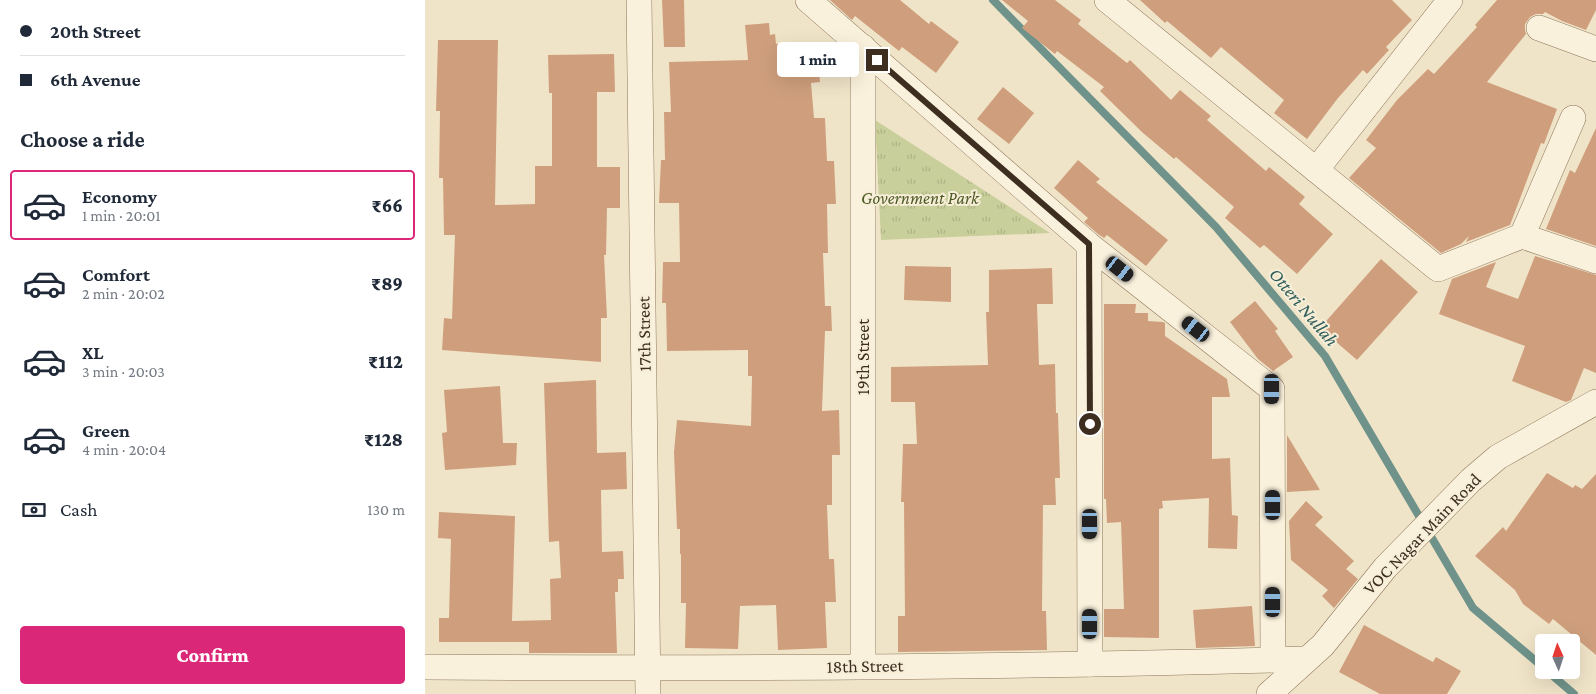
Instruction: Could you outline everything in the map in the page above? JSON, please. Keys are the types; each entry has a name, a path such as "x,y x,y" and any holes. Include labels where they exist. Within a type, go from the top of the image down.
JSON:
{"street":[{"name":"17th Street","path":"639,0 648,694"},
{"path":"808,0 1089,244 1272,389 1273,660"},
{"path":"1107,0 1438,269 1522,236 1596,261"},
{"path":"1316,170 1448,1"},
{"path":"1539,28 1596,49"},
{"name":"19th Street","path":"863,47 863,666"},
{"path":"1522,236 1573,118"},
{"path":"1089,244 1090,664"},
{"name":"VOC Nagar Main Road","path":"1269,694 1323,645 1385,568 1471,480 1498,456 1596,402"},
{"name":"18th Street","path":"425,667 648,669 1305,660"}],"green space":[{"name":"Government Park","path":"875,120 1050,233 881,240"}],"building":[{"path":"662,0 684,0 685,47 664,47"},
{"path":"830,0 900,0 929,24 931,21 959,42 936,73 902,47 899,51 855,16 852,20"},
{"path":"1002,0 1055,0 1081,20 1078,24 1127,63 1130,60 1171,100 1180,90 1211,116 1207,120 1266,171 1269,167 1305,197 1299,204 1333,234 1297,274 1264,245 1260,248 1225,218 1234,207 1176,157 1174,159 1143,133 1100,91 1104,87 1057,51 1055,54 1022,28 1028,21"},
{"path":"1140,0 1392,0 1412,20 1386,47 1389,50 1367,74 1363,70 1338,98 1307,139 1274,113 1284,100 1221,47 1211,58 1167,21 1165,23"},
{"path":"1497,0 1596,0 1596,10 1586,30 1545,12 1530,17 1525,24 1526,34 1487,82 1557,109 1544,144 1541,143 1510,225 1466,242 1469,236 1461,244 1441,253 1349,178 1376,148 1366,140 1397,100 1428,69 1434,74 1477,27 1475,25"},
{"path":"769,23 770,35 775,34 776,44 792,43 793,60 818,58 820,82 811,83 814,118 825,118 827,161 834,161 836,204 827,204 828,253 823,253 825,306 831,306 832,331 825,331 822,411 839,410 840,455 832,455 832,505 827,505 829,559 834,559 836,602 825,602 827,648 778,650 776,605 740,606 738,649 685,648 686,603 681,603 680,529 677,529 674,452 677,420 751,426 752,376 748,376 748,350 667,351 666,303 662,303 663,262 680,262 679,203 659,203 661,160 665,160 664,112 671,112 669,62 748,60 745,25"},
{"path":"438,40 498,40 495,205 535,204 535,166 552,166 552,93 549,93 548,55 614,54 615,92 597,92 597,167 620,167 620,208 607,208 606,255 604,255 607,318 601,318 601,362 442,350 444,318 452,319 455,235 444,235 443,178 439,178 440,111 436,111"},
{"path":"1003,87 1034,113 1009,144 977,119"},
{"path":"1596,128 1596,246 1546,229 1570,170 1575,173"},
{"path":"1078,160 1100,179 1096,182 1168,240 1146,266 1107,235 1104,238 1098,234 1084,222 1088,218 1054,188"},
{"path":"1535,256 1596,275 1596,373 1584,368 1571,400 1566,402 1512,381 1525,346 1439,314 1452,279 1496,262 1486,287 1518,299"},
{"path":"1381,259 1418,292 1357,360 1320,328"},
{"path":"905,266 951,267 951,302 904,300"},
{"path":"1052,268 1053,304 1037,304 1039,365 1055,364 1060,478 1055,478 1056,505 1043,505 1042,611 1046,611 1047,650 898,652 898,616 905,616 904,502 901,502 903,444 917,444 915,402 891,402 891,367 988,365 986,312 989,312 989,270"},
{"path":"1255,301 1278,329 1275,331 1293,357 1273,371 1258,359 1230,322"},
{"path":"1104,304 1136,304 1135,313 1148,313 1148,321 1165,323 1165,336 1227,379 1230,397 1212,397 1212,459 1230,458 1232,515 1238,516 1237,549 1208,548 1209,498 1162,501 1163,508 1159,509 1159,638 1104,637 1104,609 1124,609 1121,522 1107,523 1106,499 1104,499"},
{"path":"596,380 597,453 626,452 627,489 601,490 602,552 623,551 624,579 618,579 618,592 615,592 617,653 529,653 529,642 439,642 439,618 449,618 451,539 438,538 439,512 515,516 512,621 551,620 550,579 561,578 559,541 549,542 544,383"},
{"path":"500,386 503,443 517,443 516,465 445,470 442,433 447,432 444,390"},
{"path":"1287,435 1320,490 1287,492"},
{"path":"1547,473 1573,488 1575,485 1582,489 1596,474 1596,655 1580,642 1580,634 1571,634 1553,619 1549,624 1523,604 1515,590 1475,556 1503,527 1506,531"},
{"path":"1306,501 1323,517 1315,525 1354,561 1346,569 1358,579 1334,608 1322,596 1328,590 1291,560 1289,521"},
{"path":"1252,606 1255,646 1196,648 1193,610"},
{"path":"1364,625 1433,662 1436,657 1461,671 1447,694 1380,694 1339,672"}],"waterway":[{"name":"Otteri Nullah","path":"993,0 1216,227 1325,356 1473,608 1535,660"},
{"name":"Otteri Nullah","path":"1556,679 1574,694"}],"route":[{"path":"877,60 1089,244 1090,424"}]}
